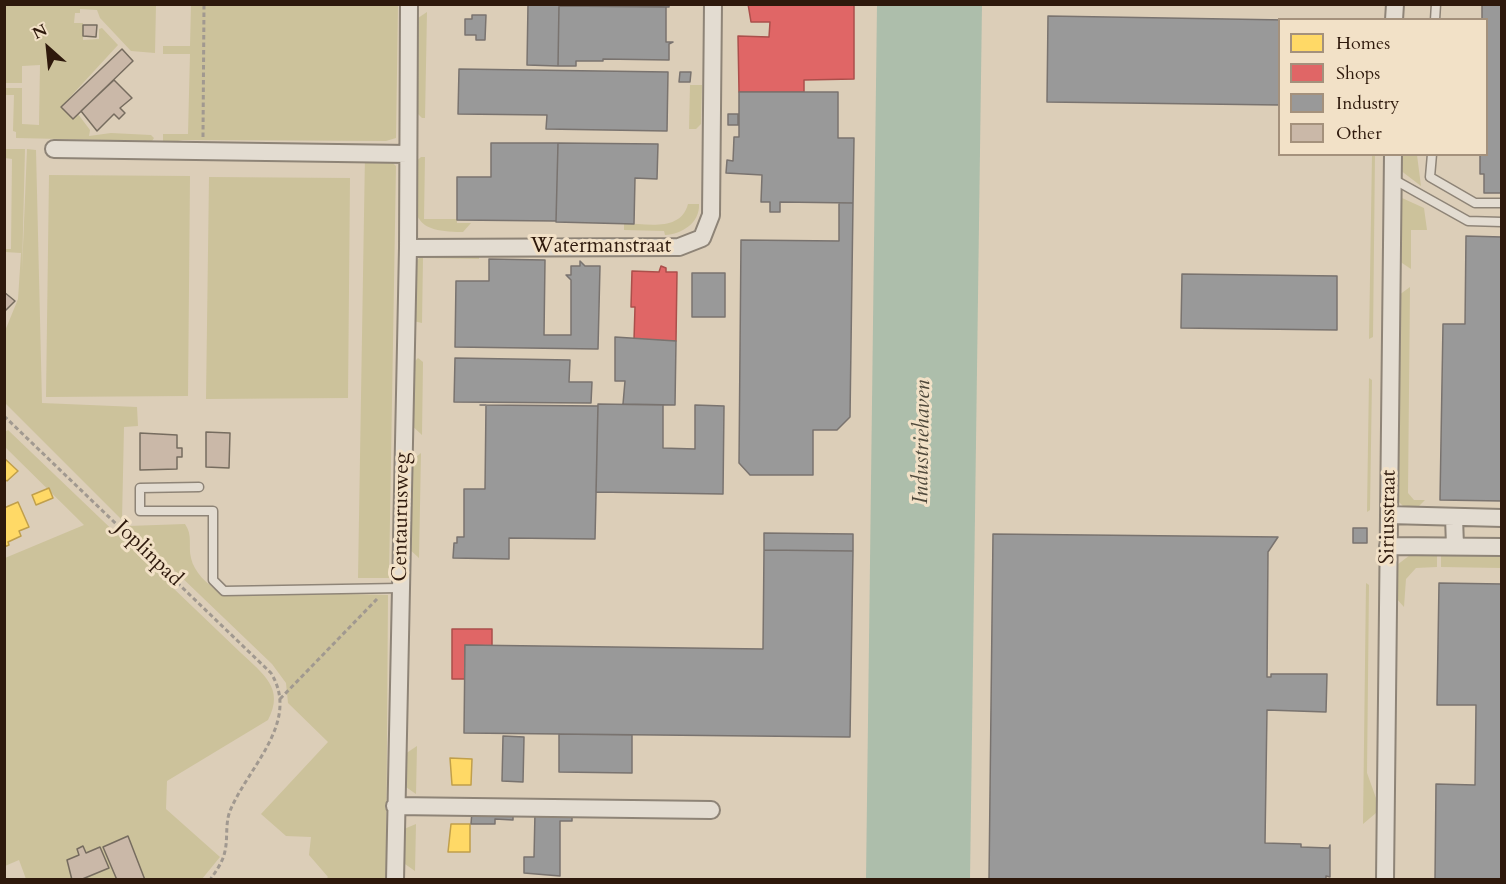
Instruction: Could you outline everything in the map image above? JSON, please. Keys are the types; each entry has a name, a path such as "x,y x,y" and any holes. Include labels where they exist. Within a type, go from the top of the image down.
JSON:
{"street":[{"name":"Centaurusweg","path":"395,879 394,588 408,248 409,4"},
{"name":"Watermanstraat","path":"408,248 679,247 702,238 711,215 713,4"},
{"path":"54,149 408,154"},
{"name":"Siriusstraat","path":"1384,879 1393,156"},
{"path":"1389,515 1502,518"},
{"path":"1454,517 1455,546"},
{"path":"1388,546 1502,547"},
{"path":"395,806 711,810"}],"lane":[{"path":"1432,156 1431,177 1475,203 1502,204"},
{"path":"1393,178 1468,221 1502,222"},
{"path":"200,487 140,488 140,511 213,511 213,580 224,591 394,588"}],"path":[{"path":"203,151 204,4"},
{"name":"Joplinpad","path":"4,416 271,673 277,684 280,699 276,729 230,811 225,830 226,851 210,879"},
{"path":"280,699 394,588"}],"shaded area":[{"path":"4,5 156,5 155,53 131,51 100,18 97,10 80,9 80,13 75,13 74,23 83,23 83,40 99,39 99,29 102,28 118,45 61,107 73,119 78,114 90,130 89,136 111,133 151,135 154,138 152,141 16,138 16,132 13,131 14,95 5,95 5,88 22,88 22,124 39,125 40,65 22,66 22,83 5,83"},
{"path":"191,5 398,5 396,138 386,141 183,140 168,143 163,141 163,134 188,134 190,54 163,54 163,46 190,46"},
{"path":"427,12 425,118 422,118 412,108 415,20"},
{"path":"690,85 702,85 701,124 696,129 689,129"},
{"path":"5,149 25,149 22,271 27,149 36,150 42,403 137,407 138,426 124,427 122,520 5,403 5,331 18,299 21,253 5,252 5,249 11,249 12,159 5,158"},
{"path":"365,154 387,157 396,166 389,578 358,578"},
{"path":"1372,156 1375,156 1373,337 1369,339"},
{"path":"1401,156 1417,156 1421,186 1400,170"},
{"path":"421,157 425,157 424,219 457,219 457,223 471,223 463,232 432,228 423,224 418,217 413,196 411,166"},
{"path":"49,175 190,176 188,396 46,397"},
{"path":"209,177 350,178 348,398 206,399"},
{"path":"1402,198 1424,208 1427,230 1411,230 1411,269 1399,261"},
{"path":"688,204 699,204 699,211 693,222 683,230 665,235 664,231 624,230 624,223 652,225 670,223 684,213"},
{"path":"479,253 479,259 423,258 422,323 409,320 411,276 422,255"},
{"path":"1410,287 1408,493 1414,500 1425,500 1414,511 1406,509 1396,499 1399,295"},
{"path":"418,358 423,362 422,435 408,422 408,368"},
{"path":"1369,378 1372,380 1370,510 1367,512"},
{"path":"8,430 257,668 273,690 273,709 268,720 167,781 166,809 220,857 202,879 26,879 19,860 5,866 5,558 84,525 5,447 5,432"},
{"path":"421,453 419,558 406,546 407,464"},
{"path":"185,524 190,536 190,554 195,568 205,581 218,591 388,595 386,879 326,879 328,877 309,855 311,837 286,836 261,814 328,742 288,703 286,683 272,664 128,526"},
{"path":"1437,553 1437,567 1416,568 1406,579 1404,607 1395,597 1397,565 1410,555"},
{"path":"1441,553 1501,554 1501,568 1441,567"},
{"path":"1366,583 1369,585 1367,773 1376,798 1376,813 1363,824"},
{"path":"417,746 416,794 403,785 405,754"},
{"path":"416,824 415,871 402,862 404,829"}],"water":[{"name":"Industriehaven","path":"877,5 982,5 970,879 866,879"}],"building: Homes":[{"path":"4,458 18,471 7,481 4,479"},
{"path":"49,488 53,498 36,505 32,495"},
{"path":"18,502 29,527 19,531 21,536 8,542 9,545 4,547 4,508"},
{"path":"450,758 472,759 471,785 452,785"},
{"path":"451,824 470,824 470,852 448,852"}],"building: Shops":[{"path":"748,4 854,4 854,79 804,80 804,92 739,92 738,36 769,37 770,22 751,22"},
{"path":"661,266 666,268 666,272 677,272 676,341 634,340 635,307 631,307 632,271 659,272"},
{"path":"452,629 492,629 492,646 465,645 465,679 452,679"}],"building: Industry":[{"path":"528,4 559,4 558,66 527,65"},
{"path":"559,4 669,4 669,7"},
{"path":"1482,4 1502,4 1502,193 1484,193 1484,174 1480,174 1480,156 1488,156 1488,18 1482,18"},
{"path":"559,6 666,7 666,42 673,42 669,44 669,60 603,59 603,61 576,61 576,66 558,66"},
{"path":"472,15 486,15 485,40 476,40 476,35 465,35 465,19 472,19"},
{"path":"1048,16 1278,20 1278,105 1047,102"},
{"path":"459,69 668,72 667,131 546,129 547,115 458,114"},
{"path":"680,72 691,72 690,82 679,82"},
{"path":"739,92 838,92 838,138 854,138 853,203 780,202 780,212 770,212 770,202 761,202 762,175 726,173 727,160 733,161 734,137 739,137"},
{"path":"728,114 738,114 738,125 728,125"},
{"path":"491,143 558,143 556,221 457,220 457,177 491,177"},
{"path":"558,143 658,144 657,179 635,178 634,224 556,222"},
{"path":"839,203 853,203 850,417 837,430 813,430 813,475 750,475 739,463 741,240 839,241"},
{"path":"1466,236 1502,237 1502,501 1440,500 1443,324 1465,324"},
{"path":"489,259 545,260 544,335 571,335 571,280 566,275 571,275 571,266 580,266 580,261 585,266 600,266 598,349 455,347 456,281 489,281"},
{"path":"692,273 725,273 725,317 692,317"},
{"path":"1182,274 1337,276 1337,330 1181,328"},
{"path":"615,337 676,341 675,405 623,404 625,381 615,381"},
{"path":"455,358 570,360 569,382 592,382 591,403 454,402"},
{"path":"598,404 663,405 663,448 695,449 695,405 724,406 723,494 596,492"},
{"path":"486,405 598,406 595,539 509,538 509,559 453,558 454,543 457,543 457,537 464,537 464,489 485,489"},
{"path":"1353,528 1367,528 1367,543 1353,543"},
{"path":"764,533 853,534 853,551 764,550"},
{"path":"993,534 1278,537 1268,552 1267,677 1271,677 1271,674 1327,674 1326,712 1267,710 1265,843 1301,844 1301,847 1329,848 1330,845 1330,877 1326,876 1326,880 989,880"},
{"path":"764,550 853,551 850,737 464,733 465,645 763,649"},
{"path":"1439,583 1502,584 1502,880 1435,880 1436,784 1475,785 1476,705 1437,705"},
{"path":"559,734 632,735 632,773 559,772"},
{"path":"503,736 524,737 523,782 502,781"},
{"path":"472,811 513,811 513,820 495,819 495,824 471,824"},
{"path":"535,812 572,812 572,821 560,821 560,876 524,873 524,857 534,857"}],"building: Other":[{"path":"83,25 97,25 96,37 83,36"},
{"path":"122,49 133,61 73,119 61,107"},
{"path":"114,80 132,98 120,108 125,113 119,119 114,114 97,131 81,111"},
{"path":"4,292 15,301 4,312"},
{"path":"206,432 230,433 229,468 206,467"},
{"path":"140,433 177,435 177,448 182,448 182,457 177,457 177,469 140,470"},
{"path":"128,836 145,880 117,880 103,847"},
{"path":"83,846 86,853 100,847 109,868 80,880 72,880 67,860 79,855 77,849"}]}
